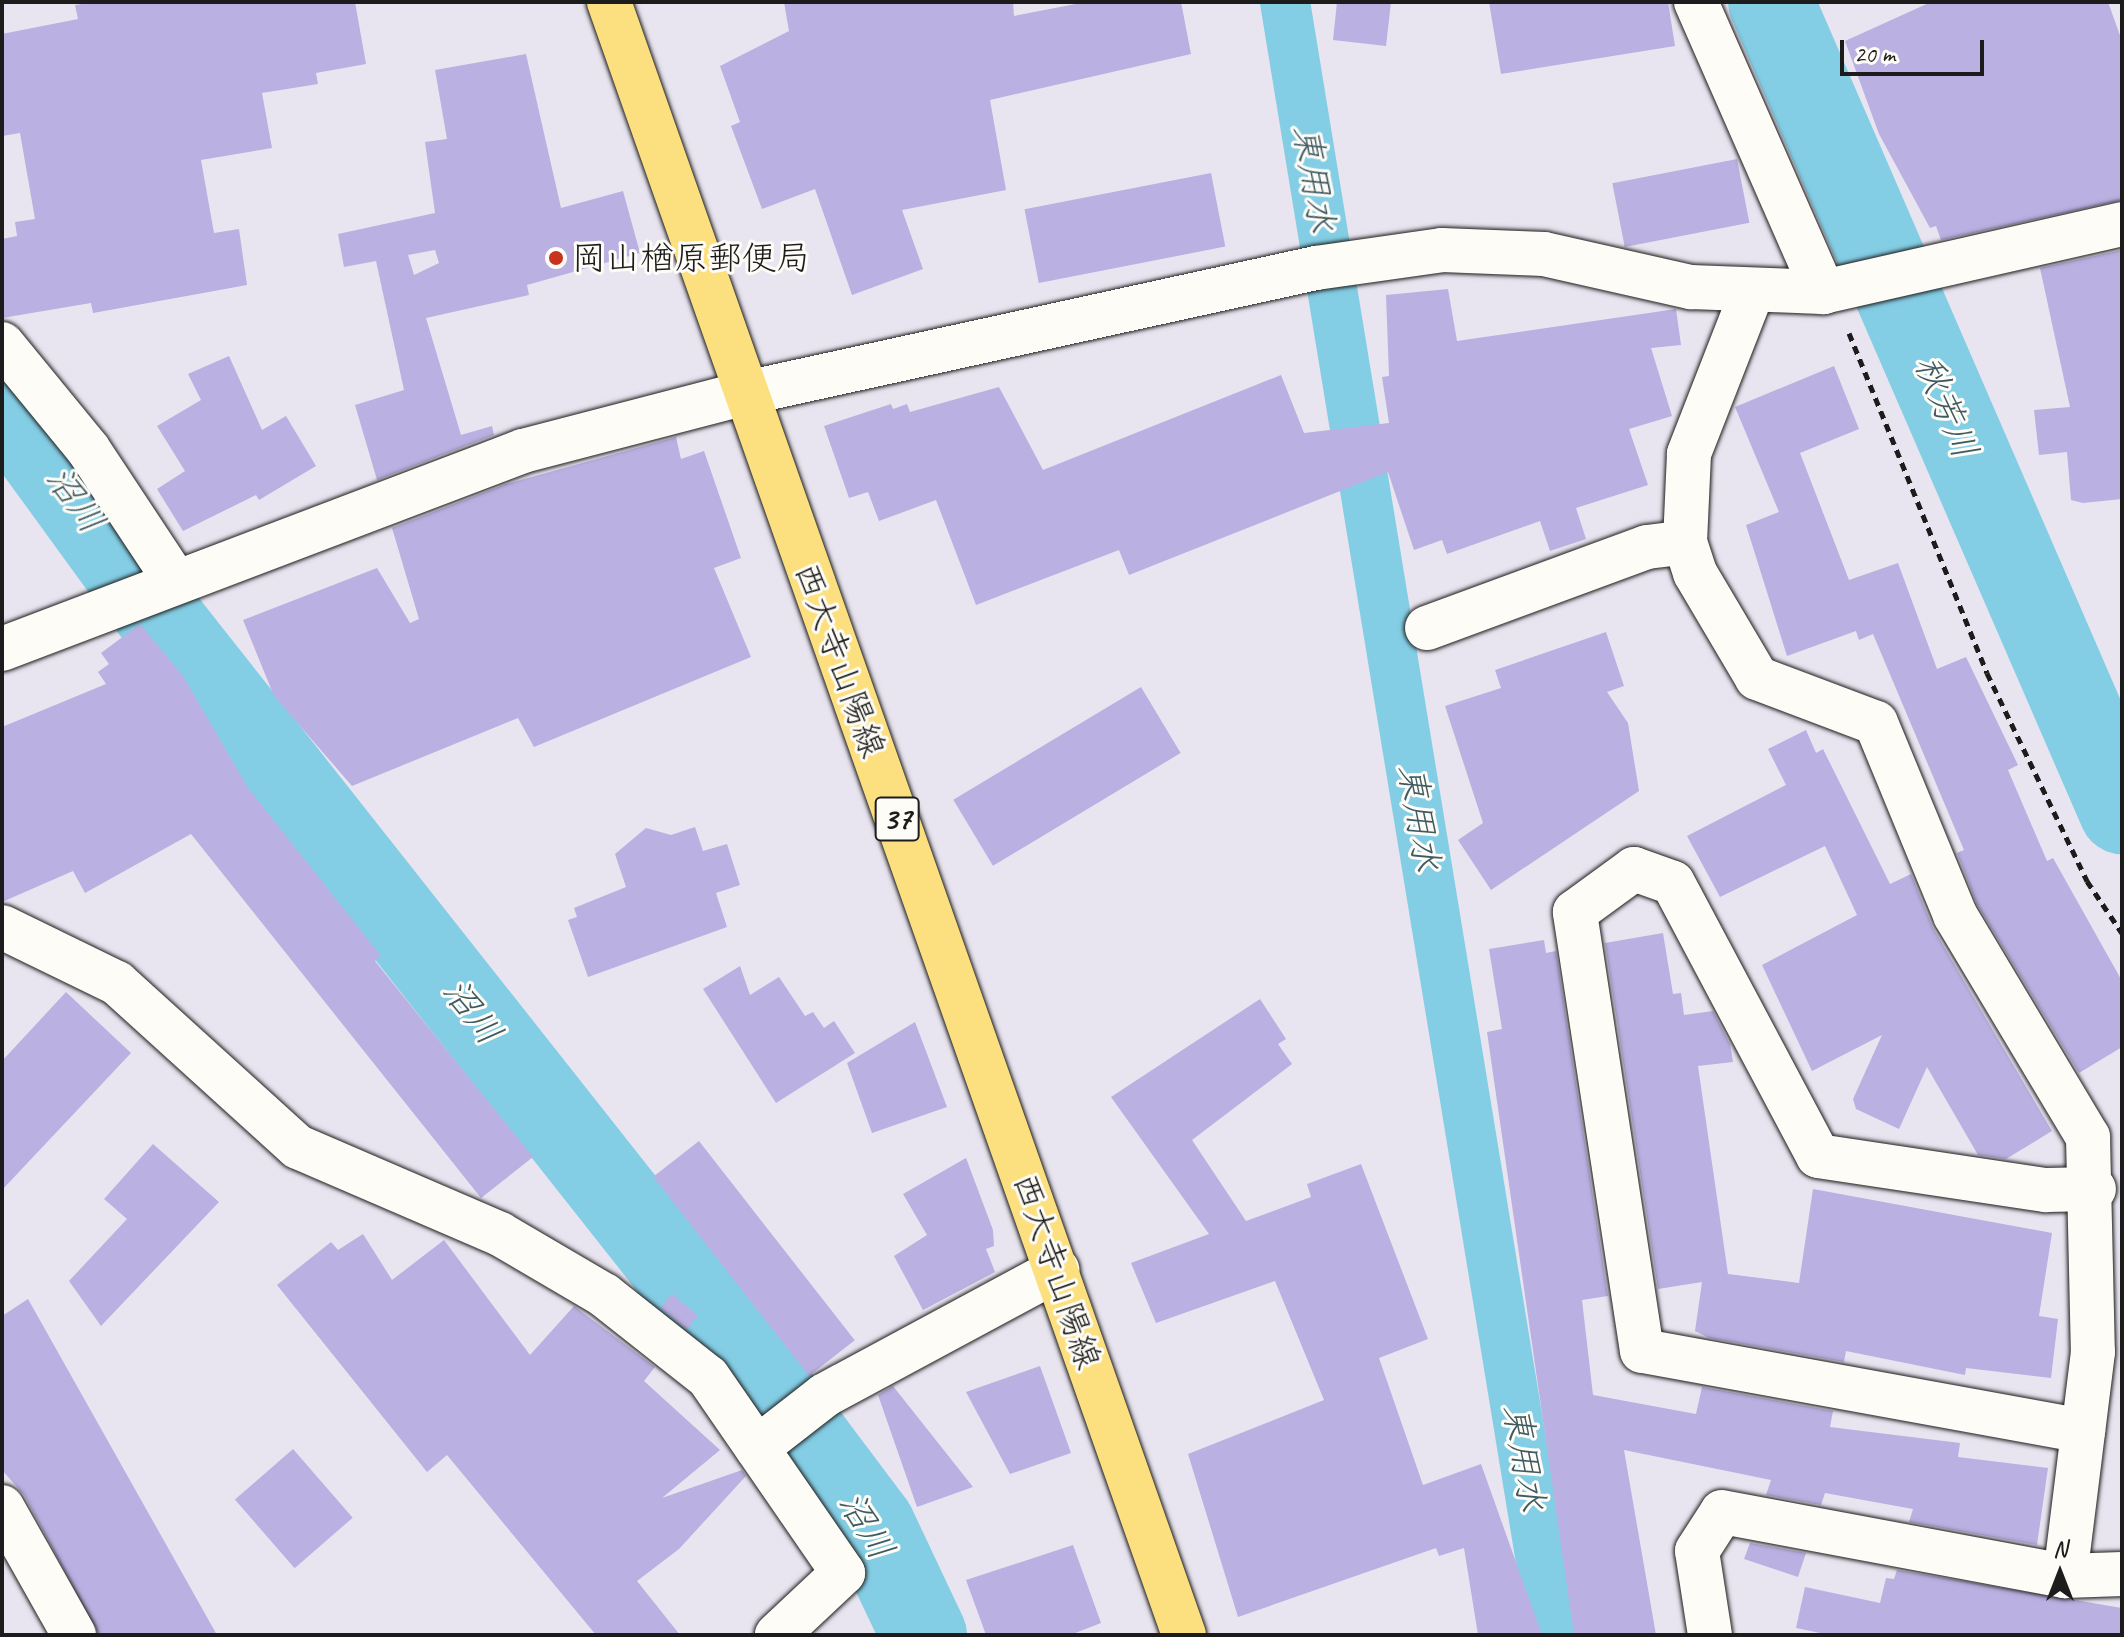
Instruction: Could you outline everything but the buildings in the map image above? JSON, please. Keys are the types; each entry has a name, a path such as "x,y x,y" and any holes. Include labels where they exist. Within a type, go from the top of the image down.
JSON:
{"main road":[{"name":"西大寺山陽線","path":"609,2 1184,1635"}],"street":[{"path":"1696,2 1843,289"},
{"path":"2,649 174,579 523,451 746,393 1336,264 1442,250 1544,254 1691,287 1752,292 1843,289 1938,270 2122,224"},
{"path":"1752,292 1689,454 1685,542 1695,573 1757,678 1876,723 1955,915 2088,1137 2094,1189 2093,1352 2065,1576"},
{"path":"2,344 88,449 174,579"},
{"path":"1427,628 1647,547 1685,542"},
{"path":"2083,1431 1642,1351 1575,912 1634,869 1673,883 1818,1156 2046,1190 2094,1189"},
{"path":"2,927 117,983 298,1147 500,1234 604,1295 708,1377 843,1573 777,1635"},
{"path":"757,1448 825,1395 1057,1270"},
{"path":"2,1507 74,1635"},
{"path":"1710,1635 1697,1551 1722,1512 2065,1576 2122,1574"}],"path":[{"path":"1843,289 1847,330 1987,673 2087,881 2122,933"}],"waterway":[{"name":"東用水","path":"1285,2 1553,1635"},
{"name":"秋芳川","path":"1771,2 2122,811"},
{"name":"沼川","path":"2,400 167,627 778,1400 872,1525 924,1635"}],"place":[{"name":"岡山楢原郵便局","path":"556,258"}]}
